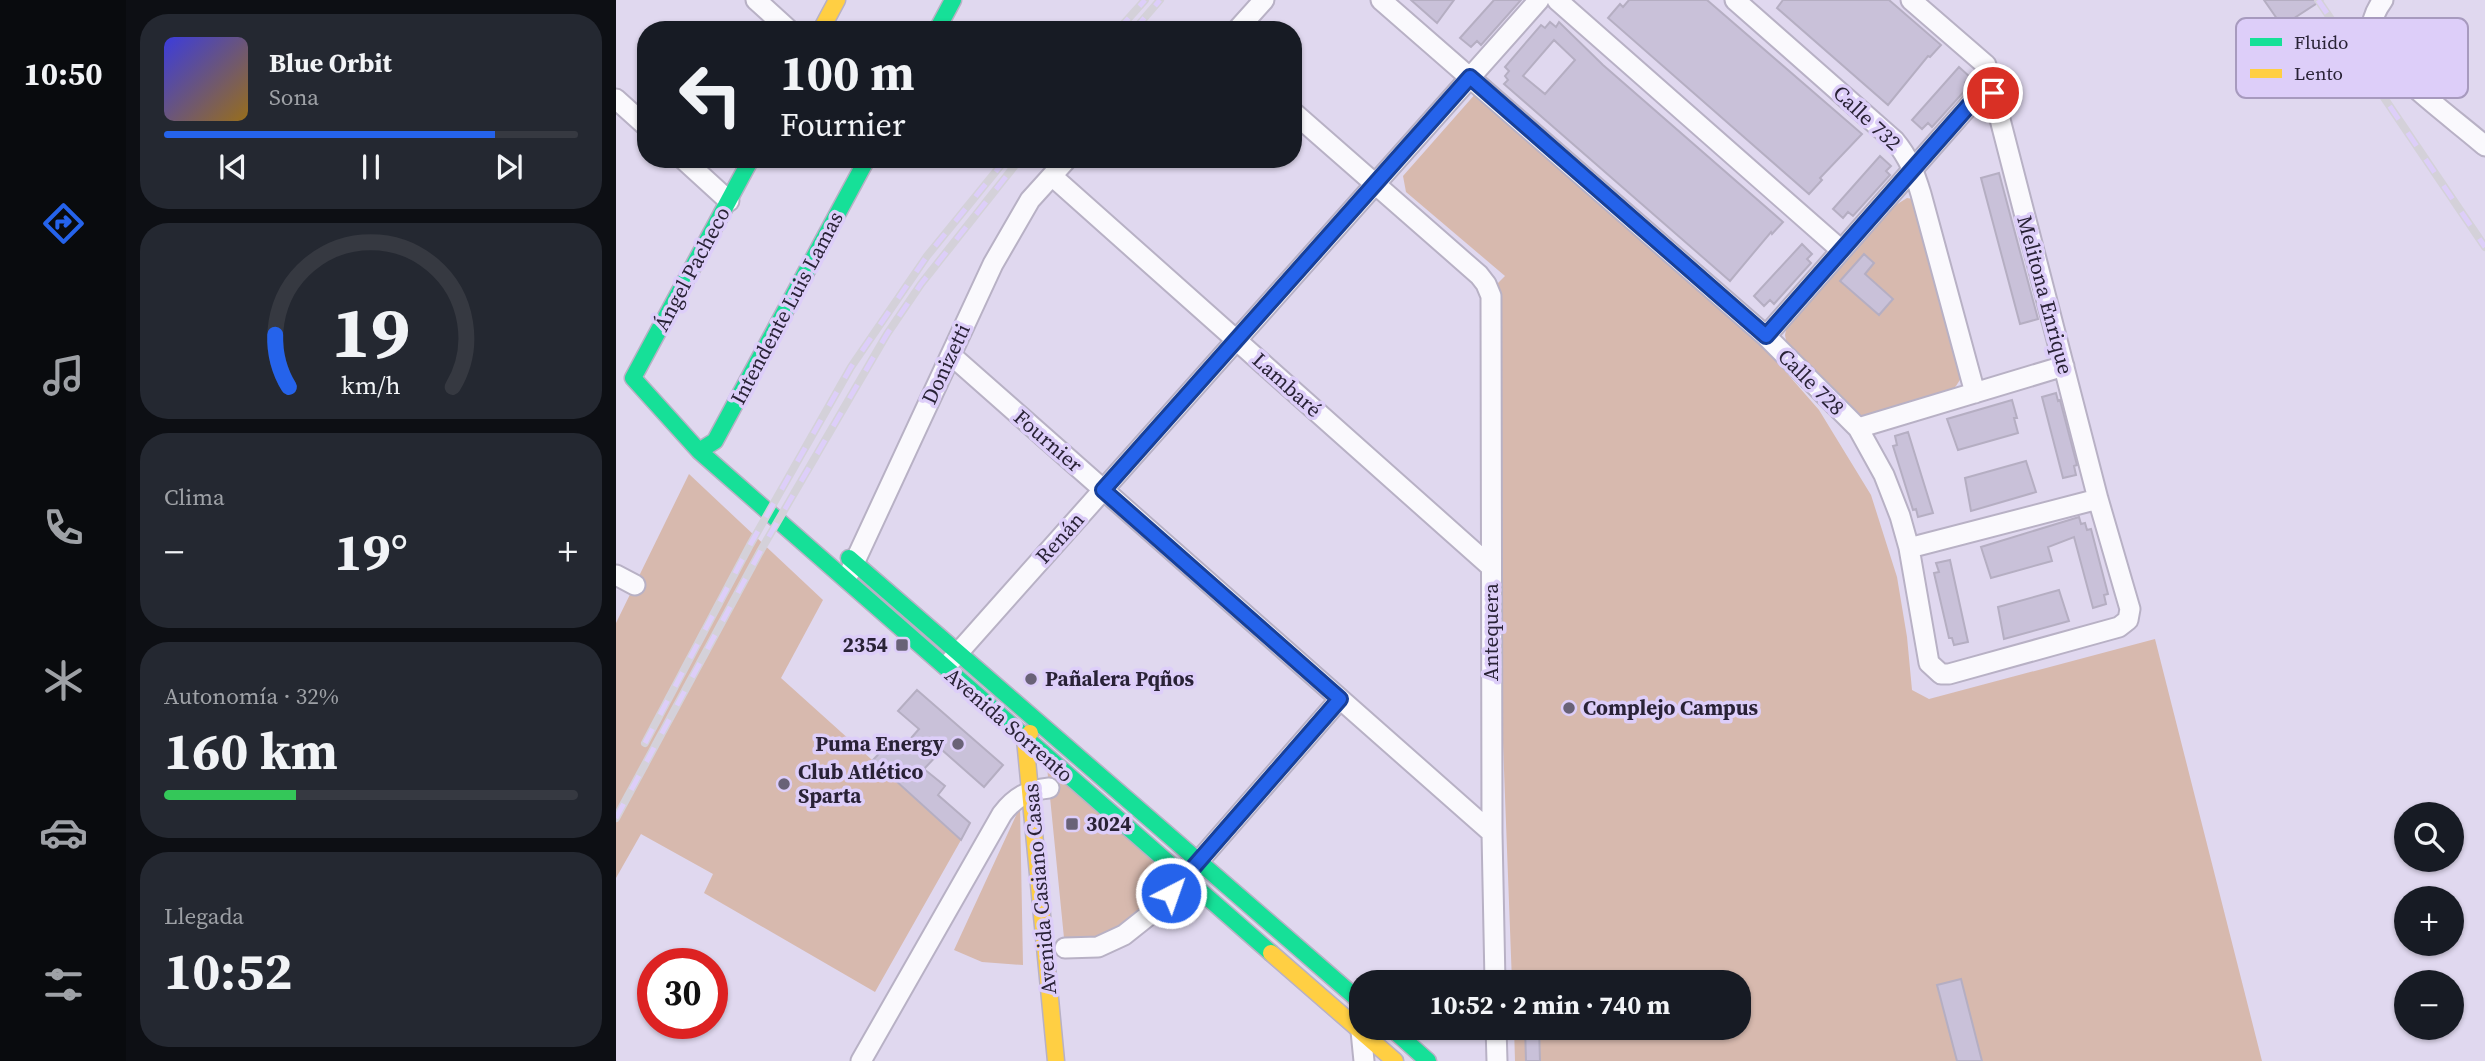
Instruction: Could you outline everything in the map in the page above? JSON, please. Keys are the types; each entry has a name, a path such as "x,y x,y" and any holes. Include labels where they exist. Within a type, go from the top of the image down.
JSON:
{"main road":[{"path":"826,21 837,0"},
{"path":"942,21 953,0"},
{"name":"Ángel Pacheco","path":"629,375 746,168"},
{"name":"Intendente Luis Lamas","path":"699,451 720,446 862,168"},
{"path":"629,375 720,446"},
{"name":"Avenida Sorrento","path":"629,375 699,451 1025,739 1349,1018"},
{"name":"Avenida Sorrento","path":"834,545 1349,992"},
{"path":"1025,739 1039,723"},
{"name":"Avenida Casiano Casas","path":"1025,739 1044,793"},
{"name":"Avenida Casiano Casas","path":"1056,1061 1044,793 1046,757 1060,741"},
{"name":"Avenida Sorrento","path":"1373,1040 1395,1061"},
{"path":"1405,1040 1428,1061"}],"street":[{"path":"755,0 779,21"},
{"path":"1245,21 1264,0"},
{"name":"Calle 728","path":"1381,0 1766,336 1857,428 1884,475 1909,548 1926,655 1934,670"},
{"name":"Renán","path":"944,668 1539,0"},
{"path":"1557,0 1841,250"},
{"name":"Calle 732","path":"1735,0 1895,141 1913,167 1975,393"},
{"name":"Melitona Enrique","path":"1911,0 1986,65 2098,499 2130,609 2129,620 2119,627 1949,674 1934,670"},
{"path":"2372,18 2383,0"},
{"path":"1766,336 1972,102 1993,93"},
{"path":"2429,98 2485,146"},
{"path":"616,99 637,118"},
{"path":"1302,120 1374,183"},
{"path":"692,168 729,201"},
{"name":"Donizetti","path":"846,581 993,264 1030,200 1059,168"},
{"name":"Lambaré","path":"1052,176 1490,566"},
{"name":"Antequera","path":"1374,183 1479,275 1491,296 1490,566 1495,970"},
{"name":"Fournier","path":"951,355 1492,833"},
{"path":"1857,428 2064,366"},
{"path":"1909,548 2098,499"},
{"path":"616,575 635,586"},
{"path":"1065,948 1098,947 1124,935 1158,908 1340,699"},
{"path":"861,1061 1002,814 1012,801 1044,793"},
{"path":"1363,1040 1364,1061"},
{"path":"1496,1040 1497,1061"}],"shaded area":[{"path":"1477,92 1765,348 1819,410 1871,495 1897,577 1912,690 1929,699 2155,639 2262,1061 1515,1061 1514,1040 1751,1040 1751,970 1512,970 1497,584 1497,284 1505,276 1406,192 1403,176"},
{"path":"1907,198 1913,199 1963,375 1946,395 1867,417 1855,416 1787,346 1785,335 1788,320 1888,210"},
{"name":"Club Atlético Sparta","path":"689,474 823,600 781,678 961,840 875,992 704,893 713,874 641,834 616,878 616,623"},
{"path":"1046,757 1184,877 1124,935 1065,948"},
{"path":"1020,807 1023,965 982,962 954,950"}],"building":[{"path":"1411,0 1454,0 1437,23"},
{"path":"1494,0 1521,0 1481,45 1477,41 1471,47 1460,38"},
{"path":"1629,0 1707,0 1862,134 1820,178 1822,180 1809,194 1608,18 1620,4 1623,7"},
{"path":"1783,0 1889,0 1941,45 1928,56 1888,105 1777,8"},
{"path":"2264,0 2322,0 2294,18 2276,18"},
{"path":"1550,22 1556,27 1559,22 1603,65 1783,222 1772,234 1771,232 1730,281 1504,84 1508,80 1505,76 1509,71 1505,67 1541,25 1545,28","holes":["1554,40 1575,60 1545,94 1523,76"]},
{"path":"1959,67 1970,77 1965,82 1969,86 1932,127 1928,123 1922,129 1912,120"},
{"path":"1880,156 1891,166 1886,171 1890,175 1853,216 1848,212 1843,218 1833,209"},
{"path":"1999,173 2038,319 2020,324 1981,178"},
{"path":"1802,244 1812,254 1807,259 1811,263 1774,304 1770,300 1764,306 1754,296"},
{"path":"1864,254 1874,263 1865,274 1893,299 1879,315 1840,281"},
{"path":"2056,393 2077,465 2074,466 2076,475 2063,478 2042,397"},
{"path":"2012,400 2018,433 1958,450 1947,419"},
{"path":"1908,432 1933,513 1918,517 1916,509 1913,510 1893,446 1897,445 1895,436"},
{"path":"2026,461 2036,492 1971,511 1965,478"},
{"path":"2079,517 2087,530 2091,529 2108,594 2104,595 2106,604 2093,608 2074,537 2048,547 2052,561 1991,578 1981,547"},
{"path":"1950,560 1968,642 1954,645 1952,638 1949,638 1934,573 1939,572 1936,563"},
{"path":"2059,590 2069,621 2004,639 1998,607"},
{"path":"917,690 1003,765 984,787 942,750 924,769 945,786 938,795 970,823 961,840 873,760 889,743 899,752 919,729 898,711"},
{"path":"1961,979 1982,1061 1957,1061 1937,985"},
{"path":"1525,1040 1539,1040 1540,1061 1526,1061"}],"railway":[{"path":"1126,21 1145,0"},
{"path":"1142,21 1160,0"},
{"path":"2318,0 2330,18"},
{"path":"2384,98 2485,247"},
{"path":"645,743 750,545 851,367 927,256 999,168"},
{"path":"616,818 761,550 887,334 921,284 1013,168"}],"traffic: fast":[{"path":"942,21 953,0"},
{"path":"633,378 746,168"},
{"path":"699,451 715,441 862,168"},
{"path":"633,378 699,451 1271,953"},
{"path":"849,558 1349,992"},
{"path":"1405,1040 1428,1061"}],"traffic: slow":[{"path":"826,21 837,0"},
{"path":"1030,733 1025,739 1056,1061"},
{"path":"1271,953 1395,1061"}],"place":[{"name":"2354","path":"902,645"},
{"name":"Pañalera Pqños","path":"1031,679"},
{"name":"Complejo Campus","path":"1569,708"},
{"name":"Puma Energy","path":"958,744"},
{"name":"Club Atlético Sparta","path":"784,784"},
{"name":"3024","path":"1072,824"}],"route":[{"path":"1171,893 1340,699 1103,490 1470,77 1766,336 1972,102 1993,93"}]}
